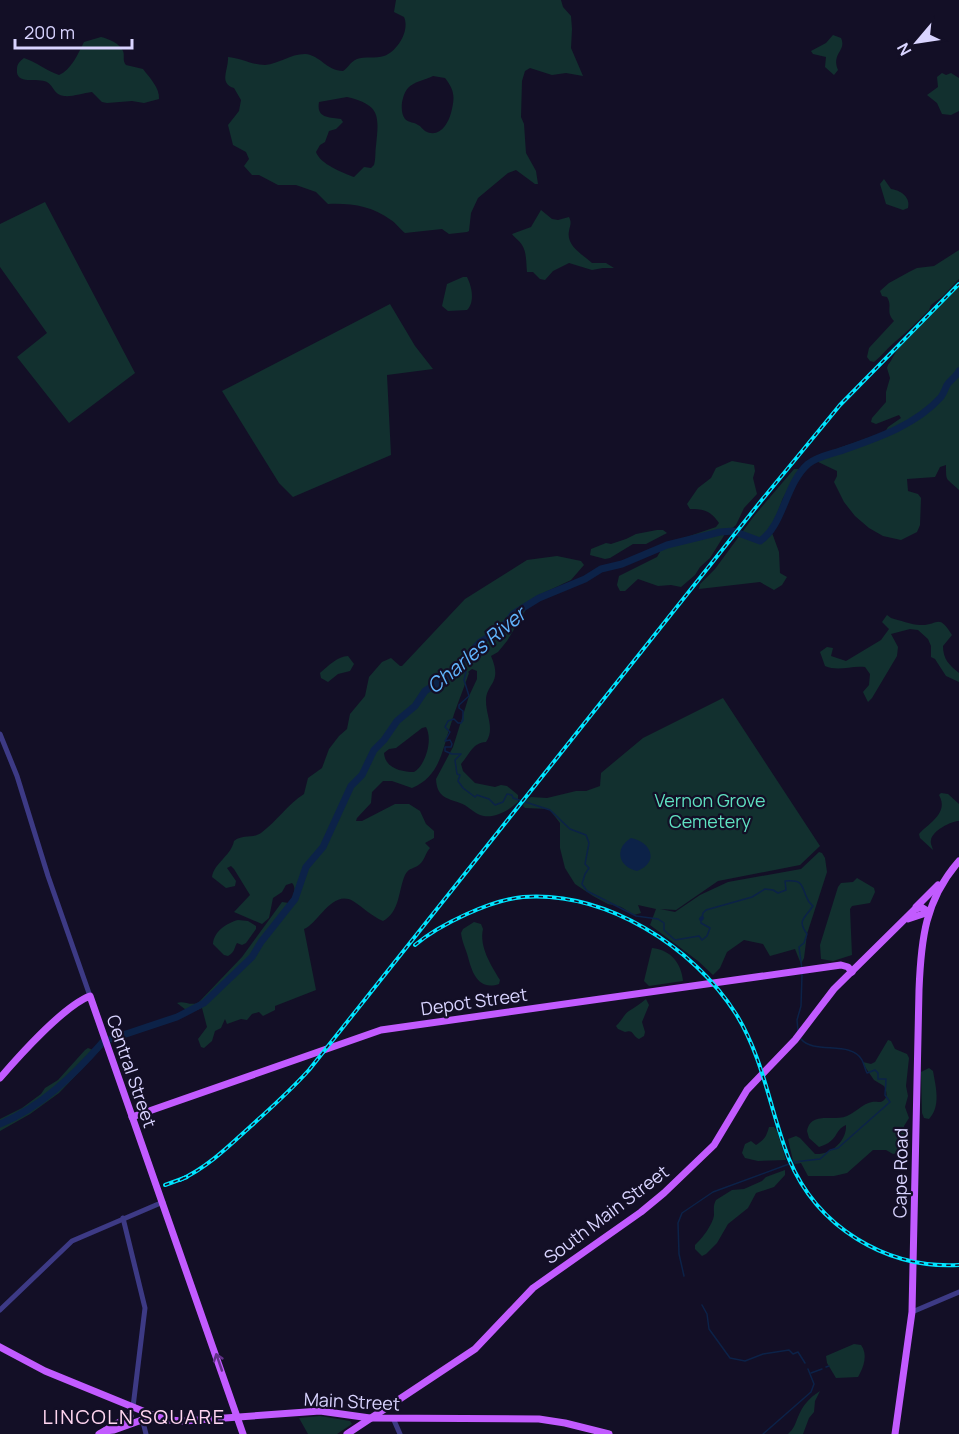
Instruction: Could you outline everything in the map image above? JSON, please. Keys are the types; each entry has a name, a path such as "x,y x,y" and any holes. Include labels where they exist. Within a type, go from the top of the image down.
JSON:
{"main road":[{"path":"923,933 920,921 913,914 959,861"},
{"path":"929,912 944,879"},
{"name":"South Main Street","path":"346,1434 475,1348 533,1288 662,1196 712,1147 746,1092 799,1036 831,992 913,914 929,912"},
{"name":"Cape Road","path":"895,1434 912,1312 919,990 923,933 929,912"},
{"path":"832,967 849,974 849,968 843,965"},
{"name":"Depot Street","path":"132,1117 381,1030 843,965 859,965"},
{"path":"0,1078 42,1034 79,1001 90,996"},
{"name":"Central Street","path":"90,996 243,1434"},
{"name":"Main Street","path":"1,1351 142,1411 178,1421 320,1411 370,1418 546,1419 609,1434"},
{"path":"122,1427 127,1423 133,1407"},
{"path":"102,1432 130,1416"},
{"path":"102,1432 155,1416"}],"street":[{"name":"Central Street","path":"0,734 17,776 48,876 90,996"},
{"path":"0,1310 72,1241 163,1202"},
{"path":"123,1218 145,1308 133,1407"},
{"path":"912,1312 959,1292"},
{"path":"142,1411 146,1434"},
{"path":"393,1418 400,1434"}],"green space":[{"path":"396,0 561,0 563,7 571,16 571,48 583,76 566,73 552,75 530,68 525,71 522,81 521,117 524,124 526,153 536,171 538,184 516,170 508,173 478,198 471,213 467,232 449,234 442,229 405,233 384,215 369,209 345,204 328,204 316,192 296,185 278,185 259,175 252,175 244,166 249,159 246,152 233,145 228,125 239,111 241,100 234,88 226,83 228,57 265,65 305,54 343,71 357,59 384,56 394,50 402,40 405,22 404,17 394,12","holes":["433,76 445,78 451,87 453,98 448,122 439,132 430,133 405,119 402,108 408,88","347,97 372,108 378,127 374,165 371,168 364,167 354,177 327,164 316,152 325,142 329,131 336,129 343,122 341,119 322,114 319,102"]},
{"path":"833,35 841,38 842,42 836,60 838,70 834,75 825,67 826,57 813,54 811,51 826,43"},
{"path":"101,37 121,48 126,65 143,69 156,87 159,99 144,103 132,101 107,103 102,102 92,92 64,96 58,94 47,82 23,79 17,74 20,61 24,58 59,75 71,66 84,42"},
{"path":"942,73 946,75 951,73 959,78 959,111 951,115 942,114 937,103 927,95 938,87 937,77"},
{"path":"884,179 891,189 906,197 908,208 903,210 886,204 880,184"},
{"path":"45,202 135,373 69,423 17,357 47,333 0,267 0,224"},
{"path":"541,210 552,219 569,217 571,222 569,236 572,245 592,263 606,263 614,268 592,270 569,263 553,271 545,280 540,279 533,272 527,272 524,248 512,234 531,227"},
{"path":"959,250 959,279 877,360 870,361 867,357 869,348 894,321 890,314 889,300 882,296 880,291 909,272 917,268 934,266"},
{"path":"467,277 471,290 470,307 467,310 448,311 442,306 447,284"},
{"path":"959,286 959,490 948,479 946,465 940,467 935,477 907,479 908,491 918,494 921,498 920,525 917,532 901,540 883,536 855,516 844,502 834,482 837,471 814,460 813,457 885,432 901,418 899,415 876,424 871,422 886,402 890,378 888,365 901,345"},
{"path":"390,304 415,346 433,369 387,375 391,455 293,497 279,483 222,391"},
{"path":"732,461 754,465 753,478 757,494 744,508 736,525 725,534 710,558 681,587 658,586 638,579 625,591 620,591 617,585 619,576 657,557 660,546 716,527 719,523 710,513 690,509 687,504 698,488 711,478 716,468"},
{"path":"794,469 798,469 799,472 783,498 771,530 779,552 780,573 787,577 782,585 774,590 760,582 699,589 700,584 715,569 754,516"},
{"path":"657,530 667,533 646,544 633,544 610,558 590,555 591,549 606,543 611,544 636,534"},
{"path":"557,556 581,561 584,565 571,580 533,598 507,641 498,652 491,656 495,678 486,701 490,727 489,737 486,742 477,744 461,764 463,771 475,783 495,787 507,786 518,795 518,802 500,813 485,816 447,798 438,790 436,779 453,747 469,696 477,679 477,671 472,669 468,672 442,754 434,770 421,783 412,788 392,781 383,781 372,792 371,803 356,821 362,821 395,804 409,804 420,811 426,824 434,831 434,838 425,843 430,848 423,861 405,875 393,912 383,921 353,901 345,899 332,903 304,929 316,990 275,1006 275,1010 263,1016 259,1012 252,1014 247,1020 241,1019 227,1024 225,1019 221,1028 215,1031 212,1041 204,1048 201,1047 198,1039 207,1027 202,1008 190,1013 177,1003 199,1002 242,957 282,902 289,903 294,890 292,883 286,885 282,892 273,898 269,918 262,924 234,912 250,895 234,869 231,866 227,868 236,881 235,886 226,888 212,877 213,872 230,851 234,841 261,833 304,794 308,778 322,768 329,749 347,729 350,714 365,696 369,677 382,662 391,658 402,666 465,599 527,560","holes":["426,727 428,732 425,758 414,772 399,770 387,762 384,753 389,749 396,748 422,728"]},
{"path":"887,615 917,625 938,622 944,624 952,635 943,646 944,655 959,673 959,682 946,676 935,659 931,657 931,646 928,639 918,630 910,629 891,634 898,647 897,656 868,702 863,692 869,685 870,674 865,667 830,668 825,666 820,652 827,647 833,648 831,656 846,661 881,640 889,629 882,622"},
{"path":"348,656 354,664 350,671 338,674 328,682 321,678 320,673 341,658"},
{"name":"Vernon Grove Cemetery","path":"723,698 820,846 800,865 718,881 676,910 660,909 675,912 700,895 728,882 801,869 819,852 822,853 827,872 807,934 801,964 795,949 770,956 763,944 744,940 727,952 720,968 713,975 650,925 656,909 638,905 641,913 634,915 621,907 608,904 575,884 565,868 560,848 560,823 549,809 523,806 524,802 531,797 547,798 600,786 601,773 643,738"},
{"path":"948,794 959,804 959,821 935,833 931,841 933,850 920,838 919,834 940,812 942,807 939,795"},
{"path":"857,878 874,888 875,892 870,903 852,906 850,909 852,955 833,961 821,959 820,945 838,887 841,883 853,882"},
{"path":"238,920 248,921 256,926 256,929 246,943 242,945 237,943 232,953 228,956 224,955 213,944 214,939 222,928"},
{"path":"474,922 481,924 484,949 500,980 499,984 486,985 477,979 472,969 461,933"},
{"path":"652,948 665,951 674,958 683,981 649,986 644,981"},
{"path":"646,999 649,1005 642,1022 644,1036 639,1039 632,1032 618,1029 616,1026 626,1014"},
{"path":"102,1040 103,1047 59,1093 30,1114 0,1131 0,1119 22,1108 41,1094 45,1088 58,1080 85,1050 88,1048 93,1050"},
{"path":"888,1040 895,1049 907,1054 909,1058 906,1086 908,1096 905,1107 909,1118 904,1126 907,1135 901,1152 893,1154 886,1150 873,1150 847,1173 834,1176 808,1176 801,1163 795,1164 793,1161 788,1139 796,1136 800,1138 815,1154 827,1152 841,1141 846,1125 830,1142 819,1147 809,1138 807,1131 813,1121 841,1118 868,1103 883,1101 887,1094 884,1086 874,1080 863,1062 871,1064 875,1062"},
{"path":"929,1068 933,1071 937,1096 933,1114 929,1119 924,1118 922,1113 921,1072"},
{"path":"769,1127 774,1127 777,1131 786,1160 758,1161 745,1158 742,1153 745,1144 751,1141 756,1145 759,1143 765,1138"},
{"path":"785,1170 785,1175 774,1187 756,1193 748,1208 728,1224 717,1243 706,1254 702,1256 695,1249 695,1245 712,1223 716,1200 732,1190 744,1189"},
{"path":"854,1344 861,1345 864,1352 864,1361 858,1377 836,1378 827,1363 826,1356"},
{"path":"820,1391 815,1401 814,1412 803,1434 788,1434 804,1405"},
{"path":"320,1416 350,1421 352,1424 337,1434 308,1434 299,1418"}],"water":[{"path":"631,838 644,844 650,853 649,863 637,871 626,866 620,857 622,847"}],"waterway":[{"name":"Charles River","path":"111,1039 177,1017 204,1003 252,957 295,899 306,867 323,847 351,786 362,775 374,750 397,721 415,706 425,691 450,675 480,642 494,634 513,614 539,598 585,579 601,569 622,564 667,545 733,531 760,541 774,525 794,482 808,464 821,457 885,434 921,415 941,397 947,385 959,371"},
{"path":"461,664 460,669 466,672 464,680 469,696 459,705 463,711 461,723 454,719 448,721 445,727 450,732 445,741 450,740 452,744 451,747 445,747 445,751 461,754 455,760 457,774 460,775 458,781 463,788 475,797 477,795 489,799 495,805 503,802 507,794 512,795 513,798 550,810 570,829 586,835 589,843 585,864 589,868 582,884 587,891 636,916 658,919 664,923 664,930 675,940 699,936 702,940 707,936 710,928 701,923 701,919"},
{"path":"702,918 706,910 752,897 765,889 778,893 786,890 785,881 799,882 813,906 802,922 807,934 804,943 799,947 802,969"},
{"path":"798,1031 802,974"},
{"path":"794,1162 820,1159 830,1150 838,1148 890,1102 885,1095 886,1079 878,1079 878,1073 875,1070 867,1073 857,1054 841,1049 814,1046 801,1039"},
{"name":"Charles River","path":"0,1124 29,1109 56,1090 102,1043"},
{"path":"684,1276 679,1254 678,1223 682,1213 713,1192 789,1164"},
{"path":"702,1305 707,1314 709,1329 730,1358 745,1361 763,1354 789,1350 793,1354 798,1352 805,1363"},
{"path":"763,1434 811,1392 814,1384 808,1369"},
{"path":"811,1373 822,1369"}],"railway":[{"path":"180,1180 200,1169 226,1148 281,1099 309,1070 761,501 840,405 959,284"},
{"path":"415,945 466,914 496,903 523,897 554,898 585,903 615,913 644,928 696,966 718,989 736,1014 746,1031 760,1067 789,1159 801,1183 817,1205 857,1239 881,1251 906,1260 959,1265"},
{"path":"165,1185 187,1177"}],"district":[{"name":"LINCOLN SQUARE","path":"134,1416"}]}
